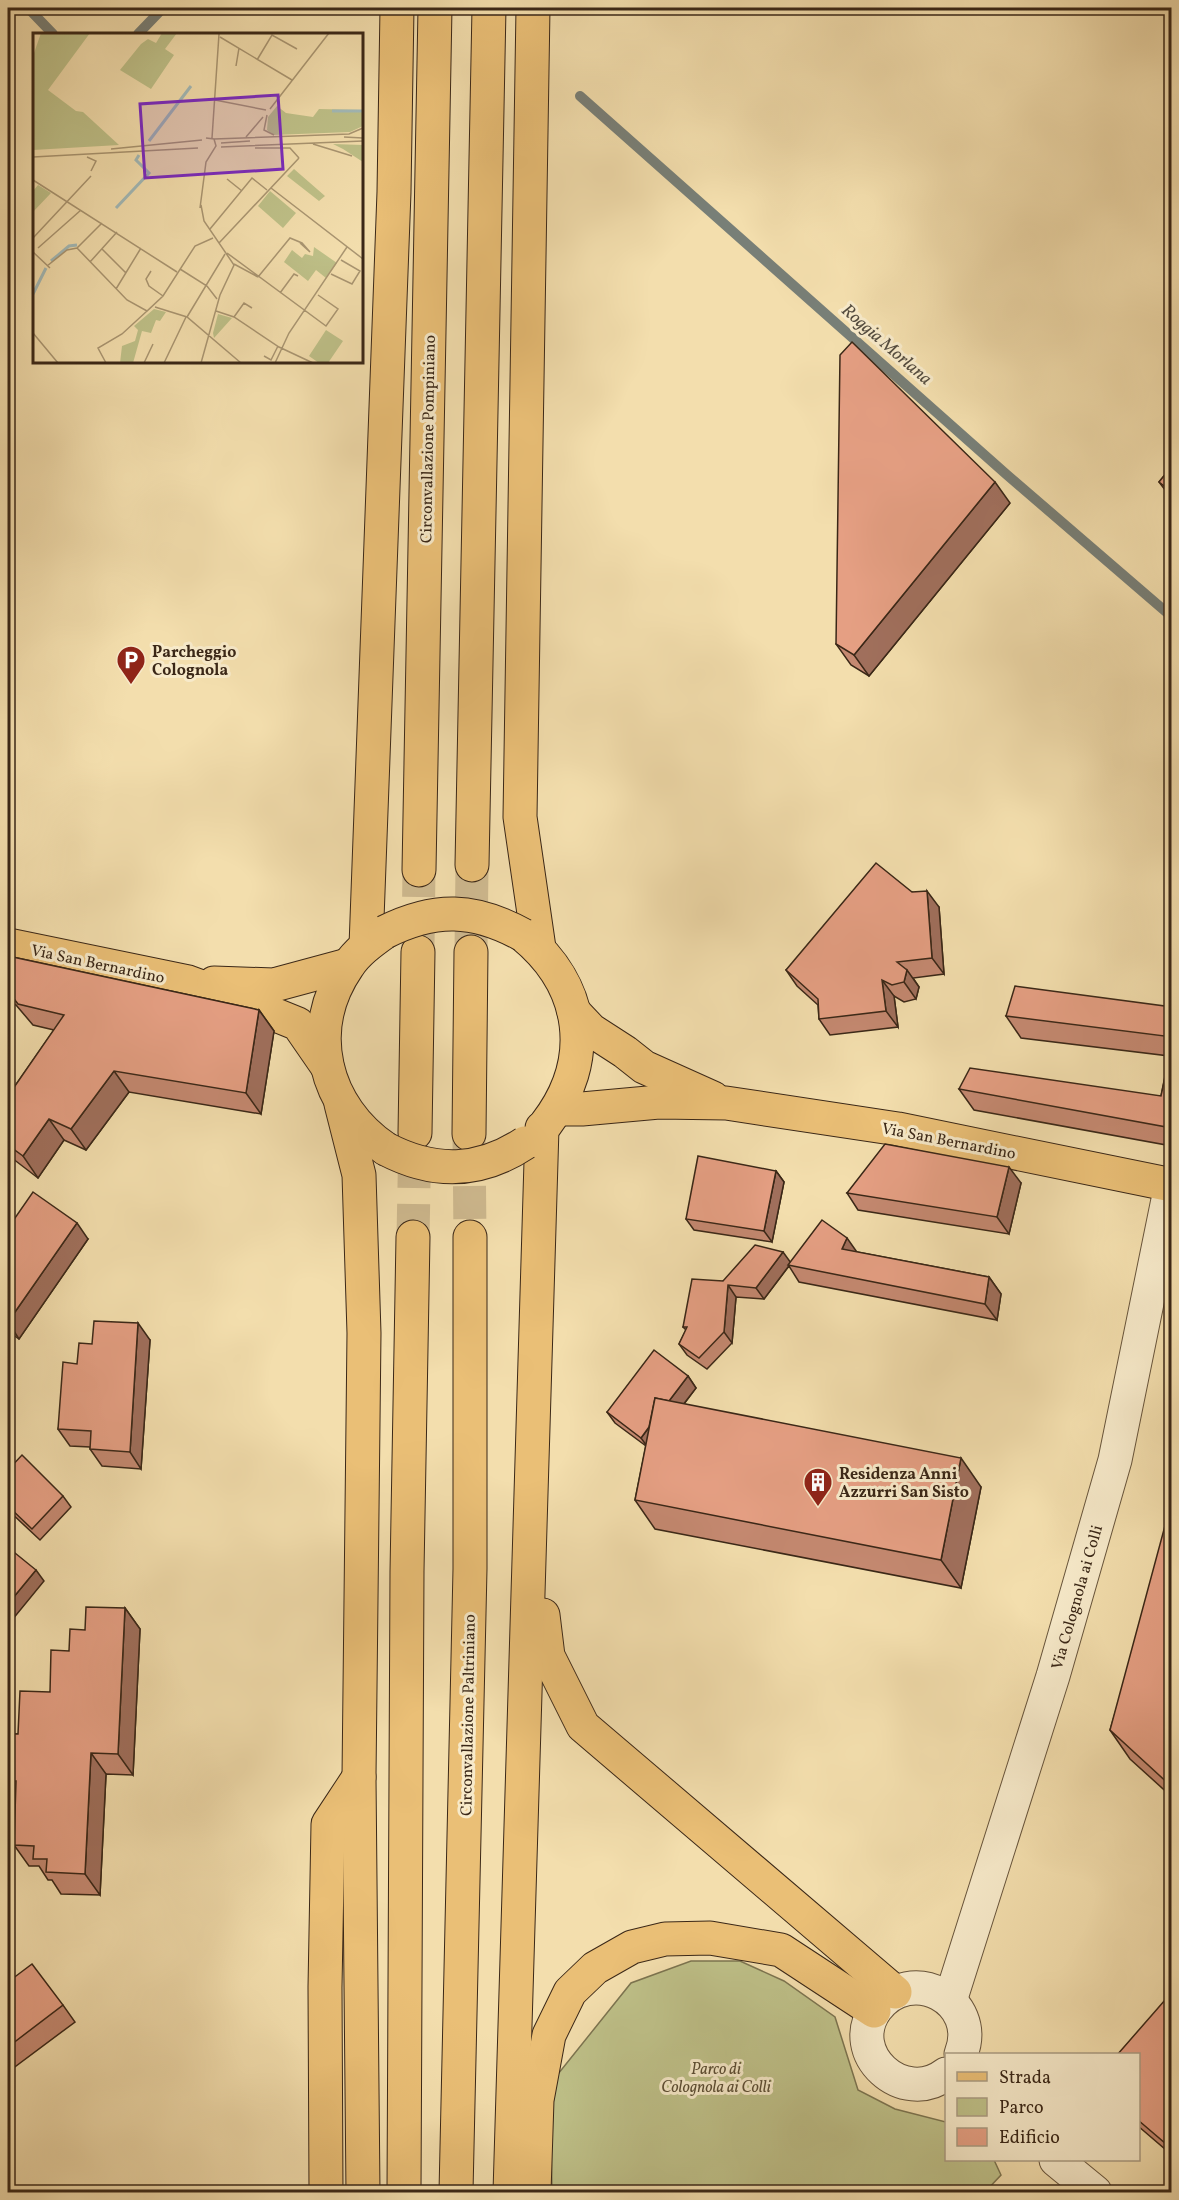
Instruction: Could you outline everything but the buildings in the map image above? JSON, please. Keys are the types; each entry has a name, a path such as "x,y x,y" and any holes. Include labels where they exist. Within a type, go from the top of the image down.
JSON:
{"main road":[{"path":"366,947 367,864 393,216 397,8"},
{"name":"Circonvallazione Pompiniano","path":"419,870 435,8"},
{"path":"472,865 489,8"},
{"path":"531,942 520,817 533,8"},
{"name":"Via San Bernardino","path":"188,982 274,984 366,947 406,921 430,915 454,913 479,916 502,924 531,942 555,967 567,989 578,1032 574,1071 567,1091 542,1127"},
{"name":"Via San Bernardino","path":"8,945 188,982 298,1024 327,1066"},
{"name":"Via San Bernardino","path":"366,947 330,1003 325,1023 324,1045 327,1066 341,1104 366,1135 386,1149 416,1162 448,1167 481,1164 511,1152 542,1127 582,1109 659,1102 726,1103 898,1129 1171,1185"},
{"path":"415,1133 418,952"},
{"path":"469,1134 471,952"},
{"name":"Via San Bernardino","path":"574,1012 591,1030 644,1067 726,1103"},
{"path":"341,1104 359,1175 364,1333 359,1777 363,2193"},
{"path":"510,2193 542,1127"},
{"path":"404,2193 406,1572 413,1237"},
{"name":"Circonvallazione Paltriniano","path":"456,2193 470,1569 470,1237"},
{"path":"533,1442 544,1522 543,1616 548,1656 583,1726 885,2002"},
{"path":"326,2193 325,1988 328,1824 359,1777"},
{"path":"534,2193 537,2100 549,2035 570,1992 595,1968 632,1947 665,1939 710,1938 781,1950 885,2002"},
{"path":"325,1988 330,2005 363,2078"}],"street":[{"name":"Via Colognola ai Colli","path":"950,2001 1053,1676 1115,1460 1171,1185"},
{"path":"945,2075 930,2083 914,2085 897,2081 884,2072 873,2059 868,2043 868,2027 885,2002 909,1988 924,1988 938,1992 950,2001 964,2024 965,2038 961,2053"},
{"path":"1057,2161 1095,2193"}],"green space":[{"name":"Parco di Colognola ai Colli","path":"691,1961 740,1961 784,1981 835,2017 858,2090 895,2109 945,2122 945,2161 994,2161 1001,2175 985,2192 552,2192 550,2084 631,1983"}],"waterway":[{"name":"Roggia Morlana","path":"28,8 52,33"},
{"name":"Roggia Morlana","path":"139,33 163,8"},
{"name":"Roggia Morlana","path":"580,96 1006,474 1172,617"}],"tunnel":[{"path":"471,952 472,865"},
{"path":"418,946 419,870"},
{"path":"413,1237 415,1134"},
{"path":"469,1137 470,1237"}],"place":[{"name":"Parcheggio Colognola","path":"131,686"},
{"name":"Residenza Anni Azzurri San Sisto","path":"818,1508"}]}
